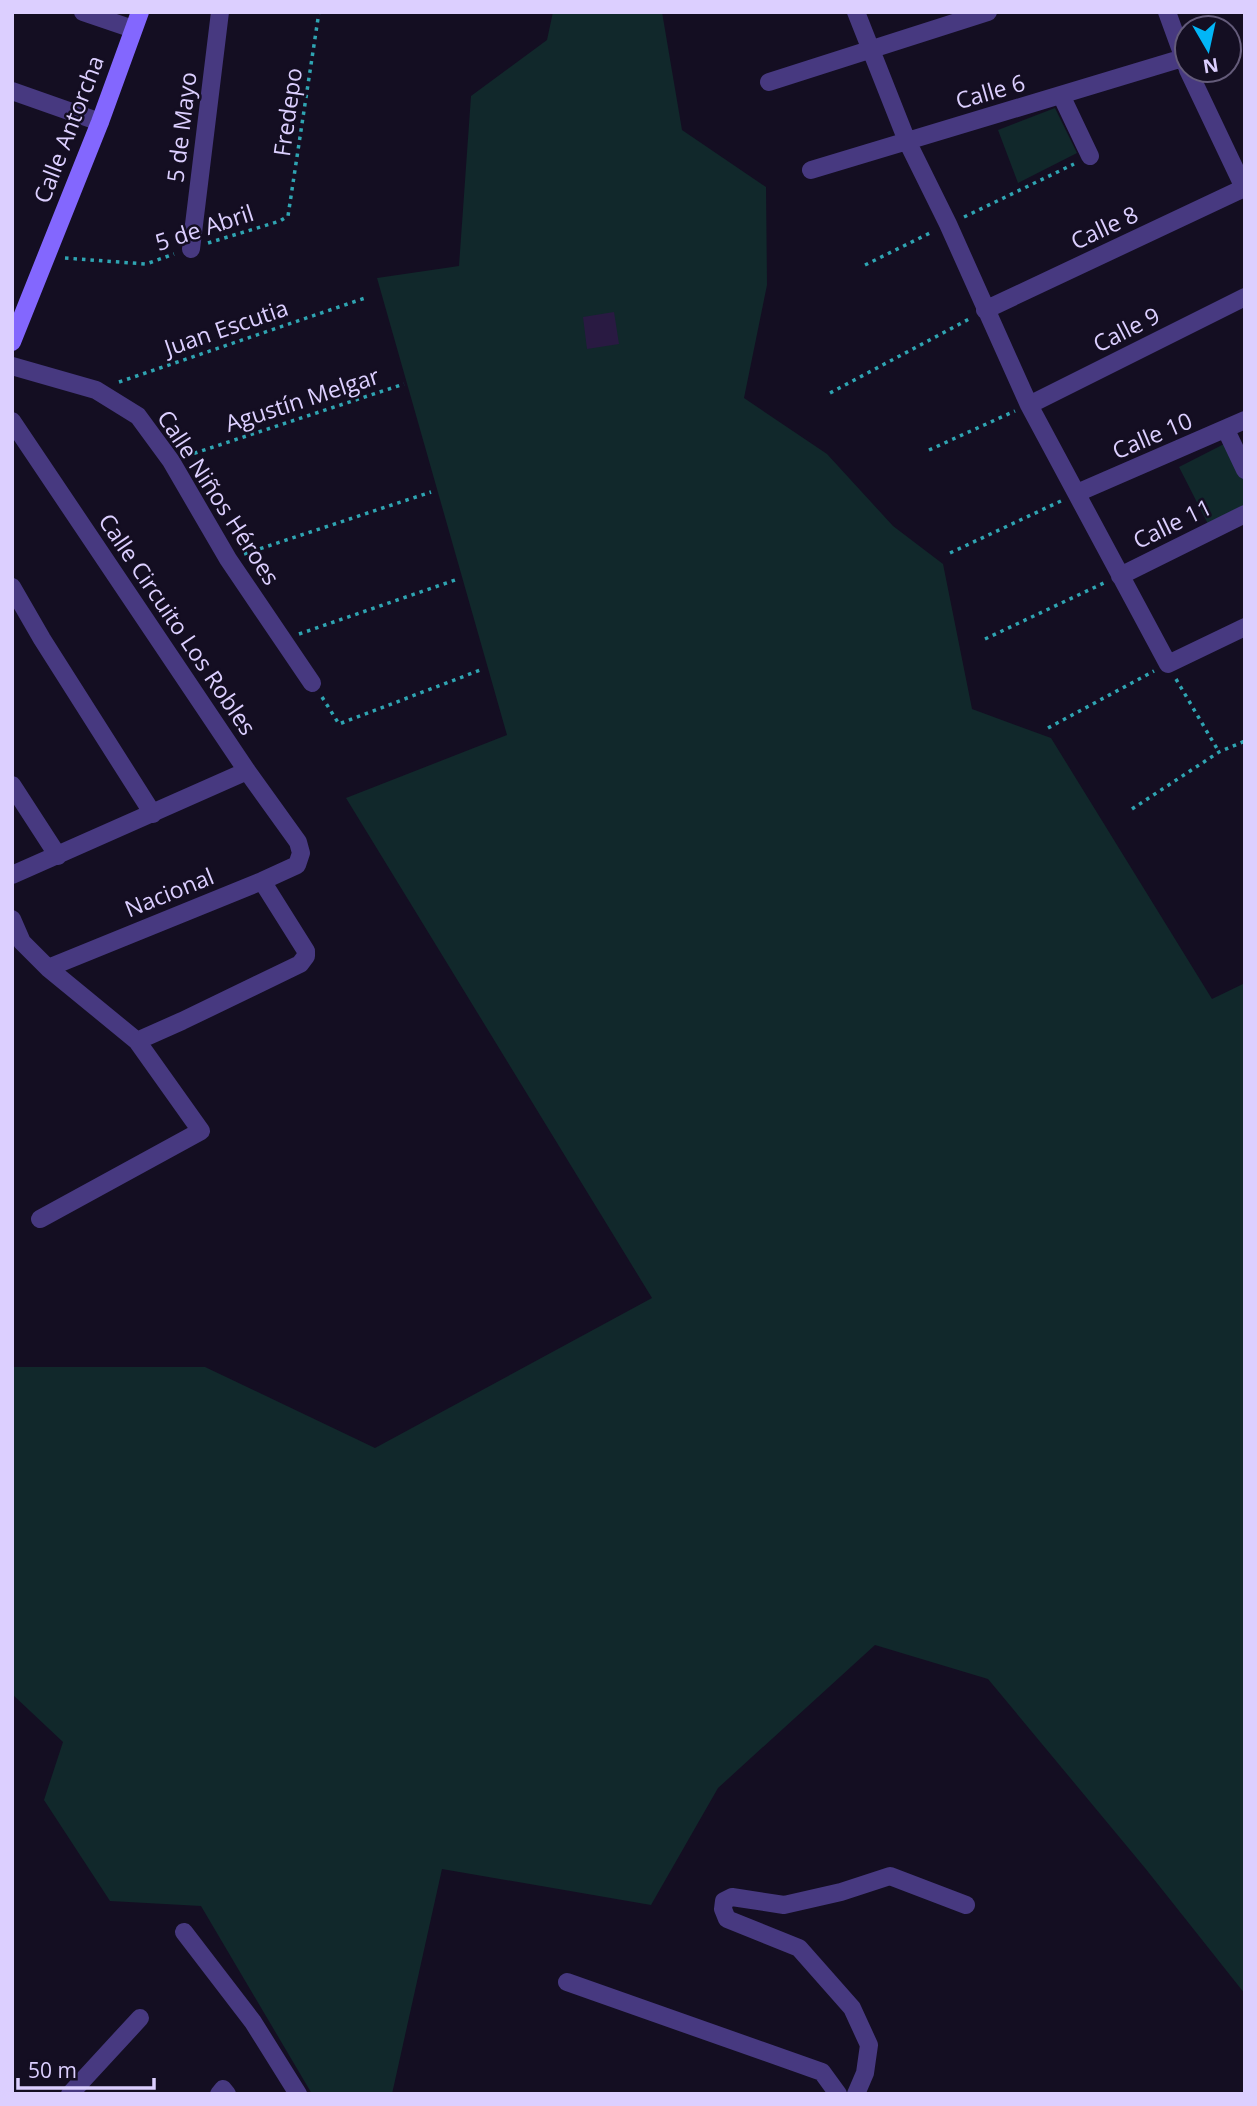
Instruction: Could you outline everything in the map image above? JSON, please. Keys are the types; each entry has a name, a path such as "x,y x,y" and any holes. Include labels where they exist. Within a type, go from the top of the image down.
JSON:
{"street":[{"path":"83,12 136,20"},
{"name":"5 de Mayo","path":"191,248 220,12"},
{"path":"856,12 907,141 1029,405 1168,664 1245,627"},
{"path":"769,82 988,12"},
{"path":"1167,12 1173,29"},
{"name":"Calle Antorcha","path":"12,342 100,122 136,20"},
{"name":"Calle 6","path":"811,170 1061,95 1173,68"},
{"path":"1195,84 1244,189"},
{"path":"12,91 100,122"},
{"path":"1061,95 1090,156"},
{"name":"Calle 8","path":"985,310 1244,189"},
{"name":"Calle 9","path":"1029,405 1245,297"},
{"name":"Calle Niños Héroes","path":"12,366 96,390 138,416 171,461 228,559 312,682"},
{"name":"Calle 10","path":"1077,493 1245,420"},
{"name":"Calle Circuito Los Robles","path":"12,421 247,771 298,842 301,853"},
{"path":"1226,430 1245,470"},
{"name":"Calle 11","path":"1120,576 1245,514"},
{"path":"12,587 153,814"},
{"path":"12,875 247,771"},
{"path":"12,785 58,856"},
{"name":"Nacional","path":"48,968 262,881 297,865 301,853"},
{"path":"137,1041 300,964 306,951 262,881"},
{"path":"12,919 22,942 48,968 137,1041 201,1131 40,1219"},
{"path":"856,2094 865,2073 869,2045 852,2008 799,1948 727,1919 723,1909 724,1901 733,1897 784,1905 841,1892 890,1876 966,1905"},
{"path":"184,1931 253,2022 298,2094"},
{"path":"567,1982 822,2072 838,2094"},
{"path":"70,2094 140,2018"}],"path":[{"name":"Fredepo","path":"288,216 319,12"},
{"path":"864,265 1090,156"},
{"name":"5 de Abril","path":"45,256 146,264 280,221 288,216"},
{"name":"Juan Escutia","path":"96,390 368,297"},
{"path":"830,393 985,310"},
{"name":"Agustín Melgar","path":"171,461 404,384"},
{"path":"929,450 1029,405"},
{"path":"228,559 431,492"},
{"path":"950,553 1077,493"},
{"path":"985,639 1120,576"},
{"path":"283,639 458,579"},
{"path":"1048,728 1168,664 1219,752"},
{"path":"312,682 339,724 483,669"},
{"path":"1132,809 1219,752 1245,741"}],"green space":[{"path":"553,12 662,12 682,130 766,187 767,285 744,398 827,454 893,526 943,564 972,709 1051,738 1212,999 1245,983 1245,1994 1145,1868 988,1679 875,1645 718,1788 651,1905 442,1869 392,2094 312,2094 201,1906 110,1901 44,1800 63,1742 12,1694 12,1367 205,1367 375,1448 652,1298 346,798 507,735 377,278 459,266 471,96 547,40"},
{"path":"1055,108 1077,153 1018,183 998,130"},
{"path":"1226,443 1245,479 1245,508 1209,526 1179,467"}],"building":[{"path":"614,312 619,344 587,349 583,317"}]}
